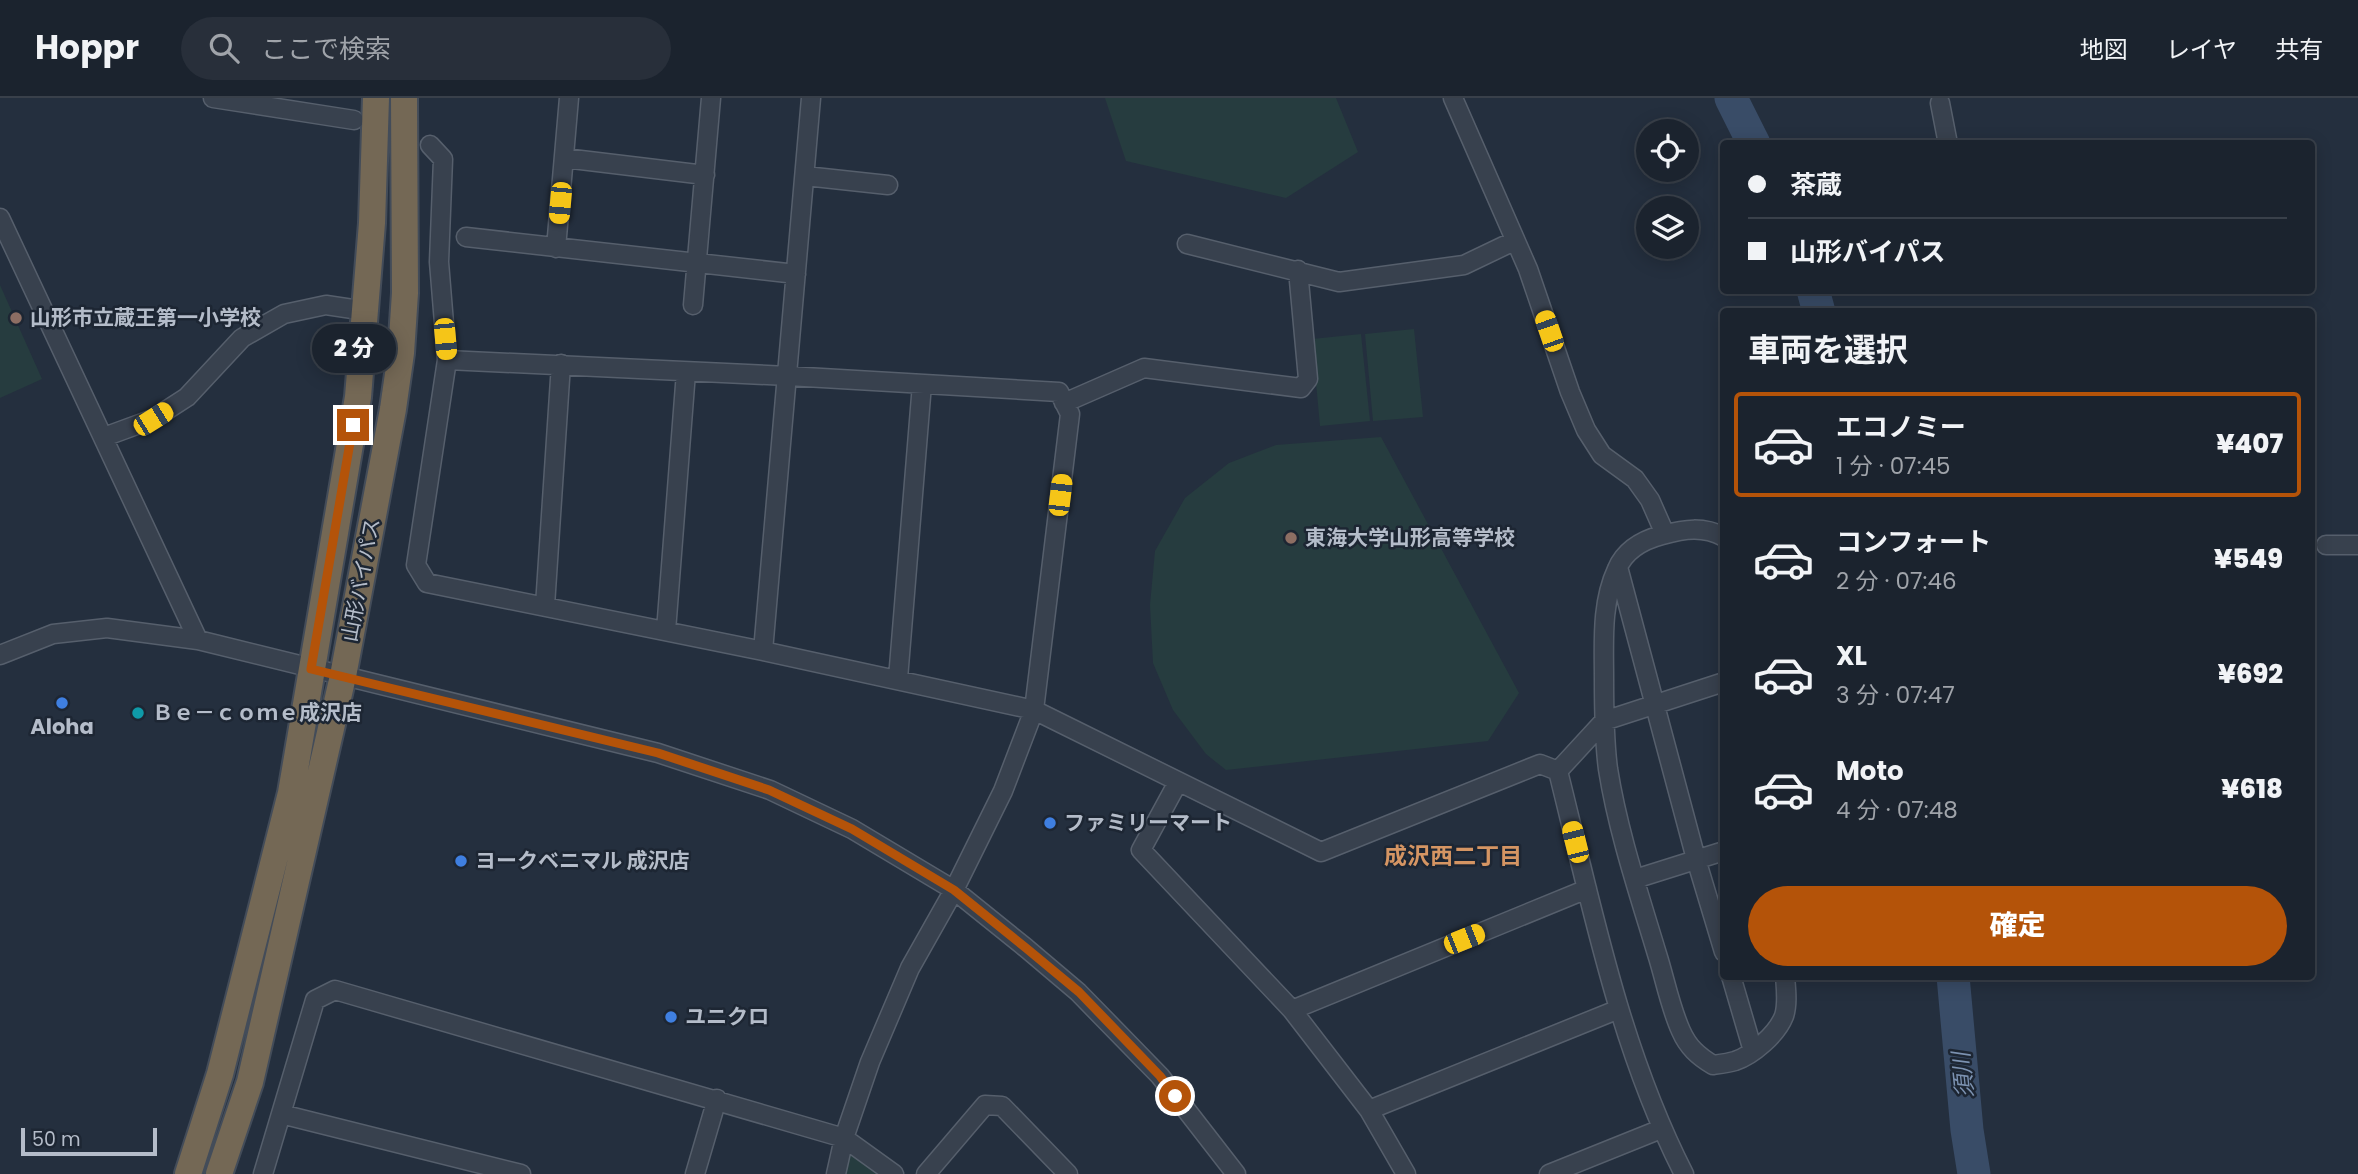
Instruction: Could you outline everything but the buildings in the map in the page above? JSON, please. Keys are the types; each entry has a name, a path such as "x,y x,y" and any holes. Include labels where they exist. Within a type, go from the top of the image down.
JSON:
{"highway":[{"name":"山形バイパス","path":"188,1174 220,1074 291,793 358,397 372,223 376,98"},
{"name":"山形バイパス","path":"219,1174 250,1082 343,676 393,409 401,354 405,293 404,98"}],"street":[{"path":"213,98 354,120"},
{"path":"556,248 569,98"},
{"path":"693,305 711,98"},
{"path":"763,651 811,98"},
{"path":"1452,98 1528,269 1570,392 1586,430 1602,455 1635,479 1650,500 1665,534"},
{"path":"1942,100 1947,140"},
{"path":"430,145 443,159 439,262 447,360 416,565 427,583 898,679 1034,710 1321,852 1540,764 1558,771"},
{"path":"564,158 705,175"},
{"path":"805,176 888,185"},
{"path":"0,218 198,640"},
{"path":"466,237 796,274"},
{"path":"1187,244 1339,282 1464,265 1514,241"},
{"path":"1064,402 1144,368 1301,388 1308,379 1298,270"},
{"path":"104,437 153,419 187,397 242,338 284,314 326,306 366,311"},
{"path":"447,360 1059,392 1070,414 1034,710 1003,791 954,890 910,968 870,1062 844,1138 836,1174"},
{"path":"545,606 561,364"},
{"path":"666,631 686,372"},
{"path":"898,679 922,384"},
{"path":"1720,536 1701,529 1647,539 1629,552 1618,566 1609,590 1604,618 1604,721 1608,767 1635,879 1681,1031 1696,1055 1713,1065 1735,1061 1753,1051 1774,1031 1784,1016 1787,998 1785,980"},
{"path":"2326,545 2358,545"},
{"path":"1618,566 1696,859 1720,939"},
{"path":"0,655 53,634 107,628 198,640 658,753 769,790 852,829 954,890 1079,992 1160,1076 1236,1174"},
{"path":"1558,771 1604,721 1720,683"},
{"path":"1558,771 1619,1009 1661,1129 1684,1174"},
{"path":"1178,782 1141,850 1293,1010 1369,1110 1406,1174"},
{"path":"1635,879 1720,851"},
{"path":"1293,1010 1587,889"},
{"path":"1732,980 1753,1051"},
{"path":"263,1174 315,1000 335,990 844,1138 894,1174"},
{"path":"1369,1110 1619,1009"},
{"path":"695,1174 717,1099"},
{"path":"926,1174 985,1105 1002,1106 1068,1174"},
{"path":"282,1114 521,1174"},
{"path":"1549,1174 1661,1129"}],"green space":[{"path":"1105,98 1336,98 1358,152 1286,198 1126,161"},
{"path":"0,285 42,379 0,398"},
{"path":"1414,329 1423,417 1373,421 1365,334"},
{"path":"1361,334 1370,421 1320,426 1312,339"},
{"path":"1381,437 1519,693 1488,741 1226,770 1206,754 1173,710 1153,663 1150,605 1155,551 1185,498 1229,463 1276,445"},
{"path":"844,1138 894,1174 836,1174"}],"waterway":[{"name":"須川","path":"1731,98 1752,140"},
{"name":"須川","path":"1814,294 1818,308"},
{"name":"須川","path":"1953,980 1967,1130 1974,1174"}],"place":[{"name":"山形市立蔵王第一小学校","path":"16,318"},
{"name":"東海大学山形高等学校","path":"1291,538"},
{"name":"Aloha","path":"62,703"},
{"name":"Ｂｅ－ｃｏｍｅ成沢店","path":"138,713"},
{"name":"ファミリーマート","path":"1050,823"},
{"name":"ヨークベニマル 成沢店","path":"461,861"},
{"name":"ユニクロ","path":"671,1017"}],"district":[{"name":"成沢西二丁目","path":"1453,856"}],"route":[{"path":"353,425 311,669 658,753 769,790 852,829 954,890 1026,948 1079,992 1160,1076 1175,1096"}]}
